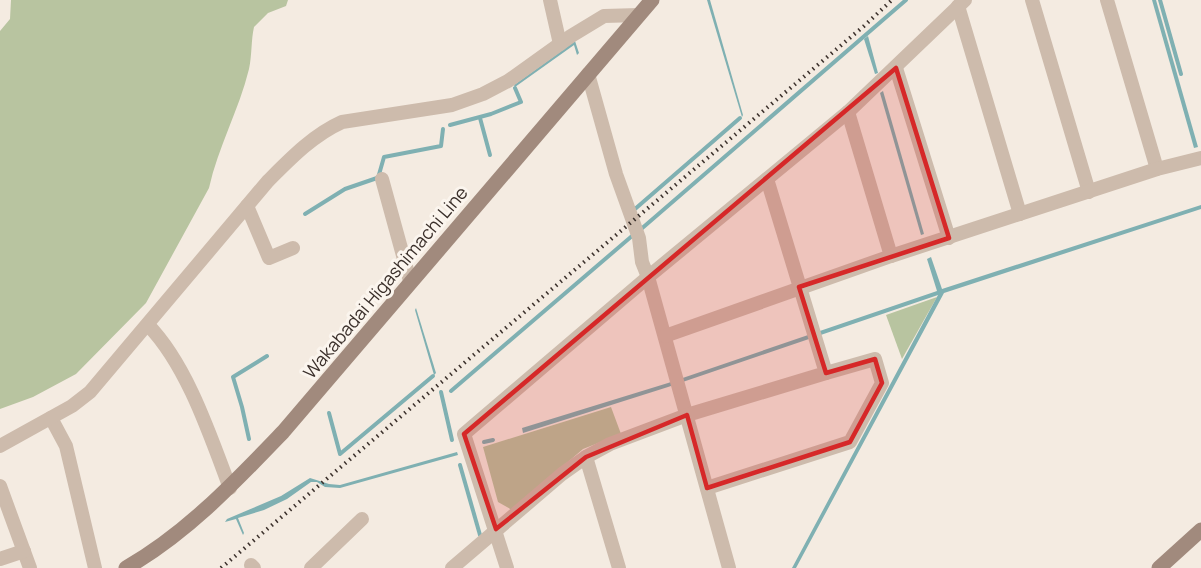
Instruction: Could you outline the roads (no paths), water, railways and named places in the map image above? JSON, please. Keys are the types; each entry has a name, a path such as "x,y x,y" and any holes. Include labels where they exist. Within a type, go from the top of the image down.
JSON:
{"main road":[{"name":"Wakabadai Higashimachi Line","path":"126,568 185,527 230,488 283,432 652,0"},
{"path":"1159,568 1201,530"}],"street":[{"path":"550,0 560,44"},
{"path":"1032,0 1089,192"},
{"path":"1107,0 1157,170"},
{"path":"507,568 464,434 848,112 961,3 1020,214"},
{"path":"0,446 51,418 90,392 247,206 283,166 327,128 342,122 452,105 483,94 516,76 604,16 639,15"},
{"path":"896,68 949,238"},
{"path":"588,74 616,174 639,238 642,261 729,568"},
{"path":"848,112 891,256"},
{"path":"665,336 891,256 1157,170 1201,158"},
{"path":"382,179 410,281"},
{"path":"767,179 826,373"},
{"path":"247,206 269,258 293,248"},
{"path":"148,325 163,340 186,382 230,488"},
{"path":"452,568 496,529 586,457 610,444 687,414 875,359 882,383 850,442 707,488"},
{"path":"51,418 66,446 95,568"},
{"path":"586,457 619,568"},
{"path":"0,486 30,568"},
{"path":"311,568 362,519"},
{"path":"0,559 24,551"}],"water":[{"path":"707,0 710,0 742,117"},
{"path":"1152,0 1156,0 1198,147 1194,148"},
{"path":"868,36 878,73 875,74 864,39"},
{"path":"575,41 579,53 577,55 574,45 515,87 514,85"},
{"path":"883,91 924,234 921,235 880,93"},
{"path":"1201,205 1201,209 944,293 796,568 792,568 938,295 668,387 523,433 522,428 668,383 937,291 927,259 931,257 942,289"},
{"path":"416,308 436,373 434,375 415,310"},
{"path":"457,452 458,455 340,488 325,487 317,482 311,482 287,499 264,510 238,518 243,535 236,519 225,522 227,519 281,496 310,478 340,485"}],"waterway":[{"path":"640,230 906,0"},
{"path":"1160,0 1181,74"},
{"path":"450,125 491,114 521,102 515,88"},
{"path":"480,118 490,155"},
{"path":"635,209 740,118"},
{"path":"378,178 384,157 441,146 443,129"},
{"path":"305,214 345,189 377,178"},
{"path":"451,391 632,236"},
{"path":"249,439 233,377 267,356"},
{"path":"329,413 340,454 433,376"},
{"path":"441,392 452,440"},
{"path":"484,442 493,440"},
{"path":"460,465 480,535"}],"railway":[{"path":"221,568 892,0"}]}
